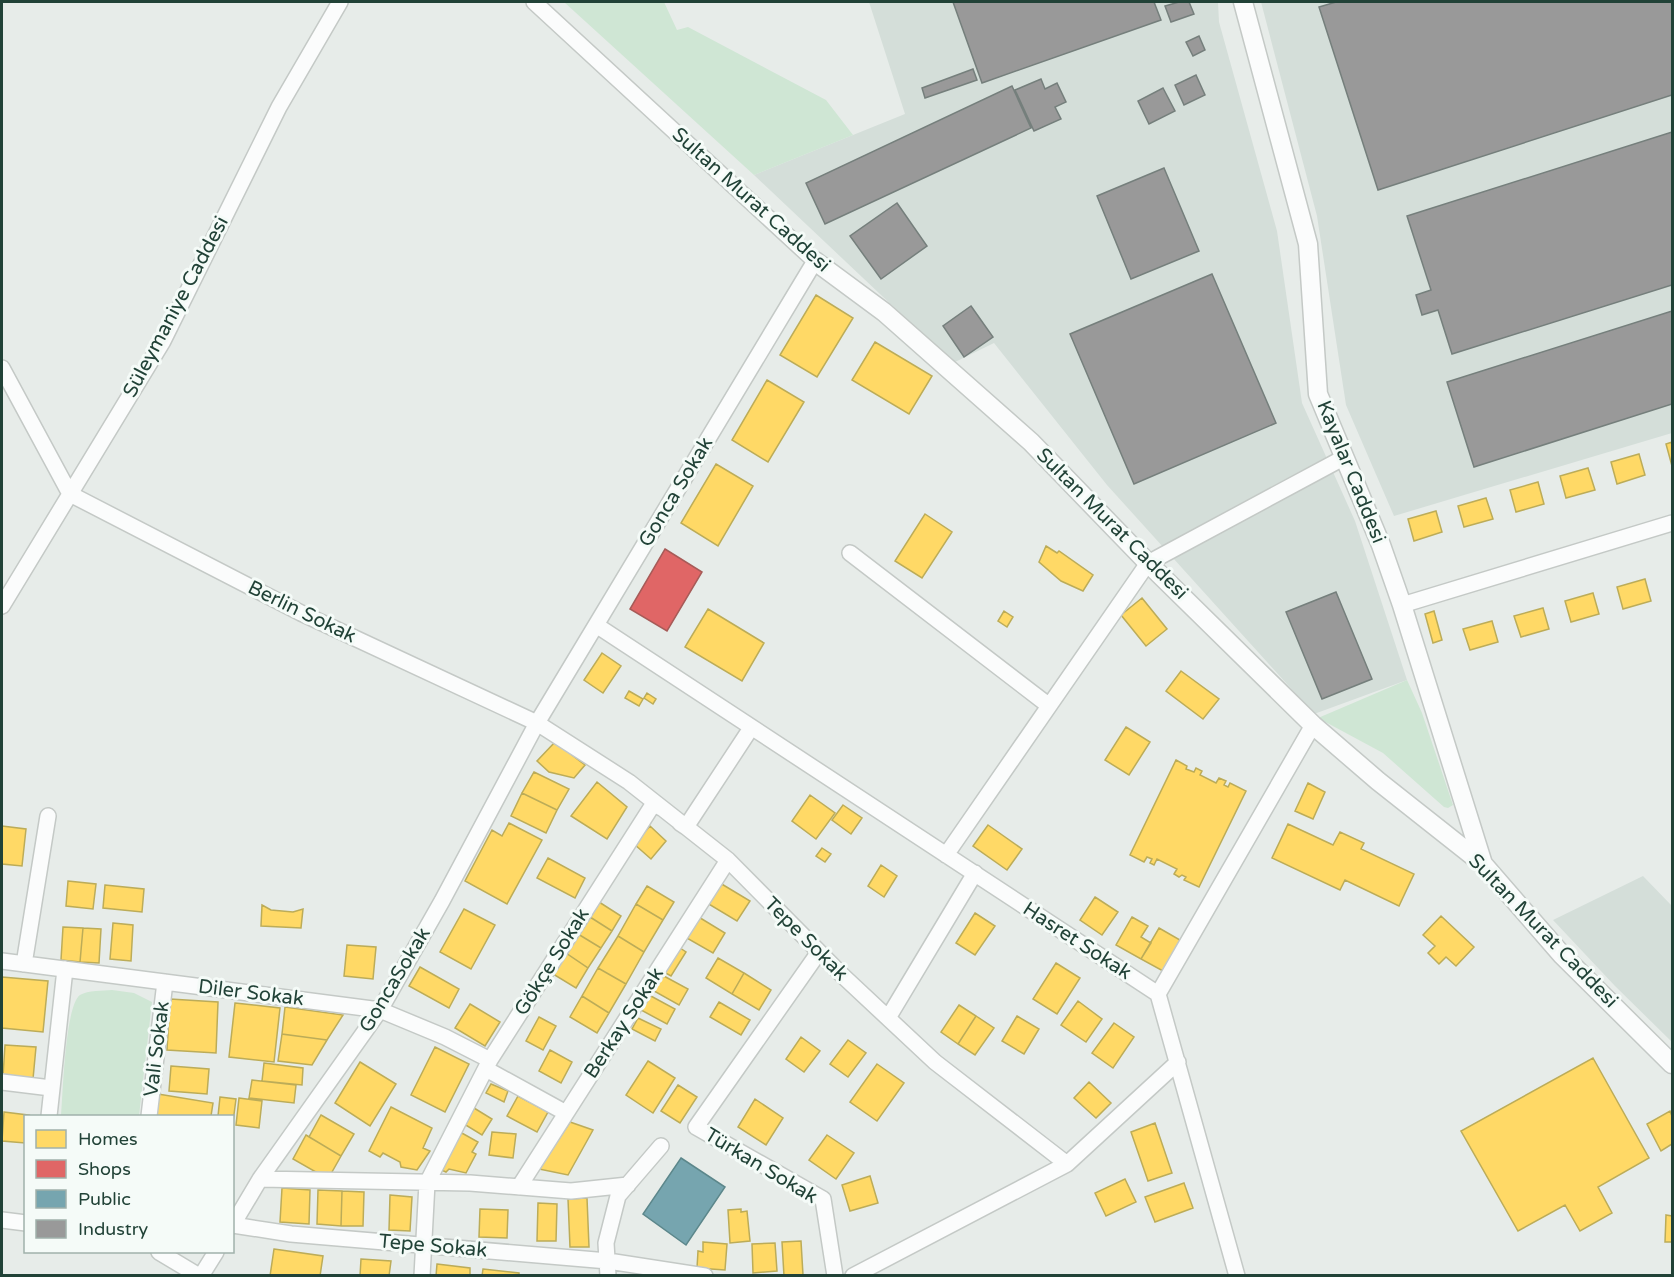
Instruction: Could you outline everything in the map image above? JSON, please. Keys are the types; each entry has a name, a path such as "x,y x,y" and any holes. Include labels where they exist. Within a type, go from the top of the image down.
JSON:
{"street":[{"name":"Süleymaniye Caddesi","path":"2,606 163,341 279,107 340,2"},
{"name":"Sultan Murat Caddesi","path":"534,2 815,261 884,312 1031,442 1148,563 1313,725 1378,781 1483,864 1562,955 1672,1064"},
{"name":"Kayalar Caddesi","path":"1243,2 1308,244 1318,394 1381,544 1483,864"},
{"name":"Gonca Sokak","path":"537,723 815,261"},
{"path":"2,368 70,494"},
{"path":"946,855 1148,563 1345,457"},
{"name":"Berlin Sokak","path":"70,494 301,613 537,723"},
{"path":"1402,605 1672,523"},
{"path":"850,554 1048,705"},
{"name":"Hasret Sokak","path":"596,625 1158,994"},
{"name":"Tepe Sokak","path":"537,723 629,782 728,860 819,952 935,1062 1067,1164"},
{"name":"GoncaSokak","path":"234,1223 260,1179 380,1010 442,901 537,723"},
{"path":"1237,1275 1158,994 1313,725"},
{"path":"654,803 686,827 751,728"},
{"name":"Gökçe Sokak","path":"422,1275 427,1183 488,1064 654,803"},
{"path":"24,964 48,816"},
{"name":"Berkay Sokak","path":"519,1187 728,860"},
{"path":"888,1018 975,873"},
{"name":"Türkan Sokak","path":"819,952 696,1127 823,1199 835,1275"},
{"name":"Diler Sokak","path":"2,961 380,1010 445,1037 566,1113"},
{"path":"49,1115 65,969"},
{"name":"Vali Sokak","path":"149,1115 165,982"},
{"path":"853,1275 1067,1164 1178,1062"},
{"path":"2,1082 51,1088"},
{"path":"608,1268 606,1243 618,1196 661,1146"},
{"path":"260,1179 470,1183 571,1191 628,1185"},
{"path":"2,1221 24,1223"},
{"name":"Tepe Sokak","path":"234,1225 291,1234 424,1245 608,1268 705,1275"},
{"path":"162,1253 200,1275 215,1253"}],"shaded area":[{"path":"869,2 1218,2 1219,22 1277,231 1302,403 1355,521 1407,680 1314,714 1107,485 994,343 953,363 754,175 905,114"},
{"path":"1261,2 1672,2 1672,433 1394,516 1346,405 1317,216"},
{"path":"1643,876 1672,906 1672,1042 1553,920"}],"green space":[{"path":"564,2 664,2 677,30 688,27 826,100 853,135 754,175"},
{"path":"1407,680 1422,713 1453,805 1448,808 1444,807 1383,753 1318,718"},
{"path":"112,990 134,993 152,1002 139,1115 61,1115 71,1015 80,995 91,991"}],"building: Homes":[{"path":"816,295 853,318 817,377 780,355"},
{"path":"875,342 932,376 909,414 852,380"},
{"path":"767,380 804,402 768,462 732,440"},
{"path":"1672,442 1672,466 1666,444"},
{"path":"1639,454 1645,475 1617,484 1611,462"},
{"path":"716,464 753,486 718,546 681,523"},
{"path":"1588,468 1595,490 1566,498 1560,476"},
{"path":"1538,482 1544,504 1516,512 1510,490"},
{"path":"1486,498 1493,519 1464,527 1458,506"},
{"path":"1436,511 1442,532 1414,541 1408,519"},
{"path":"925,514 952,532 922,578 895,561"},
{"path":"1046,546 1057,553 1059,551 1093,575 1083,591 1061,581 1039,562"},
{"path":"1645,579 1651,601 1623,609 1617,587"},
{"path":"1593,593 1599,614 1571,622 1565,601"},
{"path":"1142,598 1167,629 1146,646 1121,615"},
{"path":"1543,608 1549,629 1521,637 1514,616"},
{"path":"708,609 764,643 742,681 685,647"},
{"path":"1004,611 1013,617 1007,627 998,621"},
{"path":"1434,611 1442,640 1433,643 1425,614"},
{"path":"1492,621 1498,642 1470,650 1463,629"},
{"path":"602,653 621,666 603,693 584,680"},
{"path":"1181,671 1219,699 1203,719 1166,691"},
{"path":"629,691 643,699 639,706 625,698"},
{"path":"647,693 656,699 653,704 644,698"},
{"path":"1126,727 1150,742 1129,775 1105,760"},
{"path":"555,742 585,765 574,778 549,772 537,761"},
{"path":"1176,760 1187,766 1186,769 1194,772 1196,768 1202,771 1200,775 1216,783 1219,778 1226,781 1224,785 1228,787 1230,783 1246,791 1199,887 1184,880 1186,877 1174,874 1177,869 1157,859 1154,865 1150,863 1152,859 1147,857 1144,862 1130,855"},
{"path":"534,772 569,789 557,810 522,793"},
{"path":"597,782 627,807 607,839 571,816"},
{"path":"1308,783 1325,792 1313,819 1295,811"},
{"path":"522,793 557,810 546,833 511,816"},
{"path":"810,795 835,813 816,839 792,821"},
{"path":"843,805 862,818 851,834 832,820"},
{"path":"509,823 542,840 507,904 465,881 492,830 502,836"},
{"path":"1288,824 1333,845 1340,832 1364,843 1361,849 1414,874 1399,906 1345,880 1340,890 1272,858"},
{"path":"988,825 1022,849 1007,870 973,846"},
{"path":"2,826 26,829 22,866 2,864"},
{"path":"650,826 666,841 651,859 634,844"},
{"path":"822,848 831,854 825,862 816,856"},
{"path":"548,858 585,878 575,898 537,878"},
{"path":"881,865 897,876 884,897 868,886"},
{"path":"68,881 96,884 93,909 66,906"},
{"path":"720,883 750,901 737,921 707,903"},
{"path":"105,885 144,889 142,912 103,908"},
{"path":"647,886 674,902 663,920 636,904"},
{"path":"1095,897 1118,912 1102,935 1080,920"},
{"path":"599,902 621,916 612,931 590,917"},
{"path":"636,904 663,920 644,952 618,936"},
{"path":"262,905 271,910 293,912 303,909 301,928 261,926"},
{"path":"464,909 495,925 471,969 440,952"},
{"path":"975,913 995,926 975,955 956,943"},
{"path":"697,916 725,933 713,953 685,937"},
{"path":"1441,916 1474,947 1456,966 1446,957 1439,964 1428,953 1435,946 1423,935"},
{"path":"590,917 612,931 601,948 578,934"},
{"path":"1132,917 1148,926 1141,937 1151,943 1141,959 1116,945"},
{"path":"113,923 133,925 131,961 110,959"},
{"path":"63,927 83,928 80,962 61,960"},
{"path":"83,928 101,929 99,963 80,962"},
{"path":"1159,928 1180,940 1163,971 1141,959"},
{"path":"578,934 601,948 588,968 566,953"},
{"path":"618,936 644,952 626,984 598,968"},
{"path":"347,945 376,947 373,979 344,976"},
{"path":"677,946 686,952 671,976 662,971"},
{"path":"566,953 588,968 576,988 553,974"},
{"path":"718,958 744,973 732,994 706,978"},
{"path":"1056,963 1080,978 1057,1014 1033,999"},
{"path":"420,967 459,989 449,1008 409,986"},
{"path":"598,968 626,984 609,1013 582,996"},
{"path":"744,973 771,990 759,1010 732,994"},
{"path":"662,975 688,989 679,1005 654,991"},
{"path":"2,977 48,981 43,1032 2,1028"},
{"path":"649,995 675,1009 667,1024 641,1010"},
{"path":"582,996 609,1013 597,1033 570,1017"},
{"path":"170,999 218,1002 216,1053 167,1050"},
{"path":"1078,1001 1102,1019 1086,1042 1061,1025"},
{"path":"719,1002 750,1020 741,1035 710,1017"},
{"path":"235,1003 280,1008 274,1062 229,1057"},
{"path":"470,1004 500,1022 485,1046 455,1028"},
{"path":"959,1005 976,1016 958,1044 941,1032"},
{"path":"285,1007 343,1015 327,1040 282,1034"},
{"path":"976,1016 994,1028 975,1055 958,1044"},
{"path":"1017,1016 1039,1029 1024,1054 1002,1041"},
{"path":"539,1017 556,1026 543,1050 526,1041"},
{"path":"638,1018 661,1029 655,1041 632,1029"},
{"path":"1114,1023 1134,1037 1113,1068 1092,1053"},
{"path":"282,1034 327,1040 312,1065 278,1061"},
{"path":"801,1037 820,1051 804,1072 786,1059"},
{"path":"848,1040 866,1053 848,1077 830,1064"},
{"path":"5,1045 36,1047 33,1079 3,1076"},
{"path":"435,1047 469,1064 445,1112 411,1095"},
{"path":"550,1050 572,1062 561,1083 539,1071"},
{"path":"1593,1058 1649,1158 1598,1187 1612,1213 1580,1231 1565,1205 1518,1231 1461,1131"},
{"path":"648,1061 675,1078 653,1113 626,1095"},
{"path":"360,1062 396,1084 370,1126 335,1103"},
{"path":"264,1063 303,1068 302,1085 262,1081"},
{"path":"877,1064 904,1083 877,1121 850,1102"},
{"path":"171,1066 209,1069 207,1094 169,1091"},
{"path":"252,1080 296,1085 294,1103 249,1098"},
{"path":"1089,1082 1111,1103 1096,1118 1074,1098"},
{"path":"491,1084 508,1091 504,1102 486,1093"},
{"path":"678,1085 697,1097 680,1123 661,1111"},
{"path":"158,1094 213,1103 211,1115 154,1115"},
{"path":"518,1096 548,1112 537,1132 507,1116"},
{"path":"220,1097 236,1099 234,1115 218,1115"},
{"path":"239,1098 262,1101 259,1128 236,1125"},
{"path":"755,1099 783,1118 766,1145 738,1127"},
{"path":"391,1107 432,1128 423,1148 430,1151 417,1170 401,1167 400,1162 383,1153 380,1157 369,1151"},
{"path":"474,1108 492,1119 482,1135 464,1124"},
{"path":"1670,1111 1672,1144 1661,1151 1647,1124"},
{"path":"4,1112 28,1115 24,1115 24,1143 2,1141"},
{"path":"321,1115 354,1134 341,1156 309,1137"},
{"path":"570,1122 593,1130 568,1175 539,1169"},
{"path":"1155,1123 1172,1173 1148,1181 1131,1132"},
{"path":"460,1132 478,1142 472,1152 476,1154 466,1173 449,1169 446,1172 439,1169"},
{"path":"492,1132 516,1134 513,1158 489,1155"},
{"path":"306,1135 341,1156 328,1179 293,1159"},
{"path":"827,1135 854,1153 836,1179 809,1160"},
{"path":"870,1176 878,1203 850,1211 842,1185"},
{"path":"1125,1179 1136,1202 1106,1216 1095,1193"},
{"path":"1184,1183 1193,1208 1155,1222 1145,1197"},
{"path":"282,1188 310,1190 309,1224 280,1222"},
{"path":"318,1190 342,1191 341,1226 317,1224"},
{"path":"342,1191 364,1192 363,1226 341,1226"},
{"path":"390,1195 412,1197 410,1231 389,1230"},
{"path":"587,1198 589,1247 570,1247 568,1199"},
{"path":"538,1203 557,1204 556,1241 537,1241"},
{"path":"480,1209 508,1210 507,1238 479,1237"},
{"path":"741,1209 741,1212 747,1211 750,1241 730,1243 728,1210"},
{"path":"1666,1215 1672,1216 1672,1242 1665,1242"},
{"path":"801,1241 803,1275 784,1276 782,1242"},
{"path":"703,1242 727,1244 725,1270 697,1268 698,1251 703,1252"},
{"path":"775,1243 777,1271 753,1273 752,1244"},
{"path":"274,1249 323,1256 320,1276 270,1276"},
{"path":"361,1259 391,1261 389,1276 360,1276"},
{"path":"437,1264 470,1268 470,1276 436,1276"},
{"path":"483,1269 519,1273 519,1276 482,1276"}],"building: Shops":[{"path":"665,549 702,572 667,631 630,609"}],"building: Public":[{"path":"681,1158 725,1187 686,1245 643,1214"}],"building: Industry":[{"path":"953,2 1154,2 1161,20 982,83"},
{"path":"1189,2 1194,14 1171,22 1165,6"},
{"path":"1336,2 1672,2 1672,95 1378,190 1319,7"},
{"path":"1199,36 1205,50 1193,56 1186,42"},
{"path":"973,69 977,80 925,98 922,88"},
{"path":"1196,75 1205,95 1184,105 1175,85"},
{"path":"1041,79 1045,89 1057,83 1066,102 1055,107 1061,119 1034,131 1015,90"},
{"path":"1012,86 1031,128 825,224 806,183"},
{"path":"1163,88 1175,111 1149,124 1138,101"},
{"path":"1672,132 1672,285 1452,354 1438,310 1422,315 1416,295 1431,290 1407,216"},
{"path":"1164,168 1199,251 1131,279 1097,196"},
{"path":"897,203 927,246 881,279 850,236"},
{"path":"1212,274 1276,423 1134,484 1070,334"},
{"path":"971,306 993,337 964,357 943,326"},
{"path":"1672,311 1672,404 1474,467 1447,382"},
{"path":"1336,592 1372,679 1322,699 1286,612"}]}
